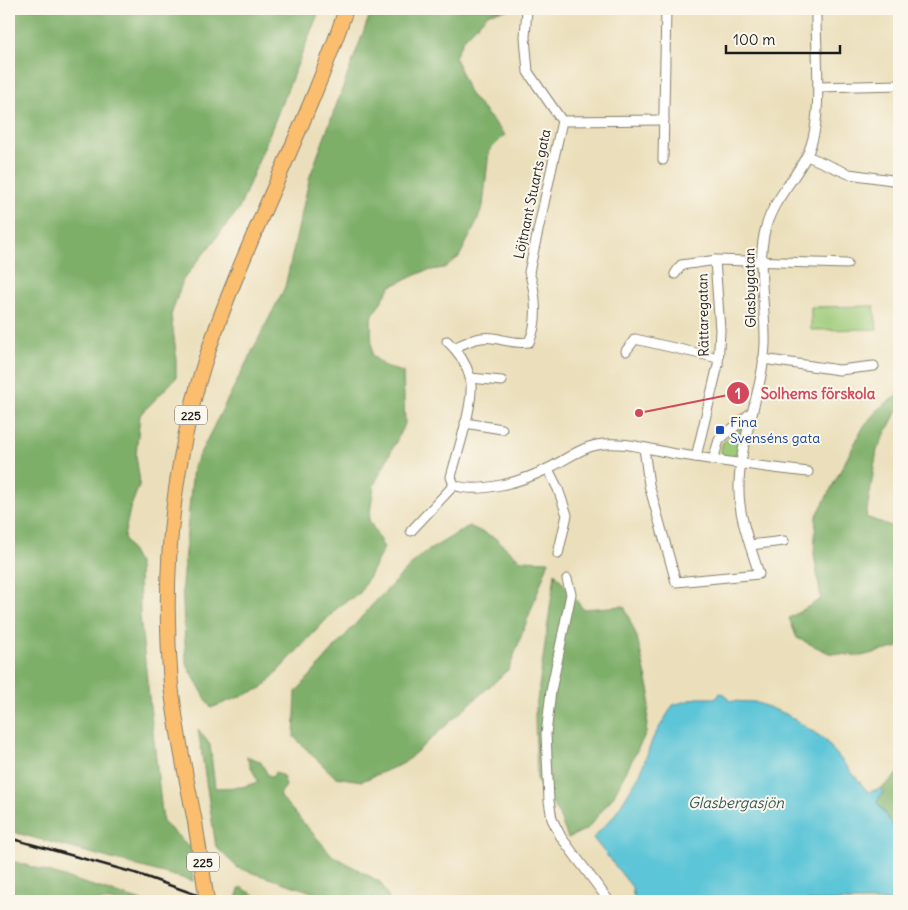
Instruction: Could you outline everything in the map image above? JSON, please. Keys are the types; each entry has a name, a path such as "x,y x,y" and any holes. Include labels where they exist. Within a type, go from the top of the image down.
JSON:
{"main road":[{"name":"225","path":"208,901 196,822 176,725 168,626 170,535 178,477 194,398 204,364 250,245 307,114 346,9"}],"street":[{"name":"Löjtnant Stuarts gata","path":"454,348 473,338 492,338 519,344 529,342 533,334 535,291 529,272 562,121 528,72 525,37 527,9"},
{"path":"663,160 666,9"},
{"name":"Glasbygatan","path":"644,448 649,485 676,582 759,574 740,502 742,464 764,358 761,260 764,234 776,200 807,156 814,136 818,87 816,9"},
{"path":"818,87 899,85"},
{"name":"Löjtnant Stuarts gata","path":"562,121 664,120"},
{"path":"807,156 849,174 899,181"},
{"path":"675,274 684,264 715,260 847,264"},
{"name":"Rättaregatan","path":"696,457 715,384 718,358 720,330 715,260"},
{"path":"626,351 635,339 718,358"},
{"path":"447,341 454,348 470,378 470,399 451,477 454,485"},
{"path":"764,358 838,370 874,366"},
{"path":"470,378 502,381"},
{"path":"713,460 719,440 753,411"},
{"path":"465,423 502,428"},
{"path":"454,485 466,488 483,488 520,480 548,469 579,451 599,444 644,448 713,460 808,472"},
{"path":"548,469 558,489 567,515 558,554"},
{"path":"411,531 454,485"},
{"path":"750,545 784,541"},
{"path":"567,579 571,594 551,691 546,734 549,801 552,820 562,837 609,901"}],"green space":[{"path":"9,9 320,9 239,209 183,280 171,315 176,352 176,378 140,415 136,455 140,483 130,509 124,537 139,565 140,616 163,822 191,848 193,881 9,831"},
{"path":"372,9 512,9 489,13 463,40 455,57 469,93 505,135 489,151 483,206 459,257 444,268 425,271 391,286 371,318 372,355 385,367 403,372 405,424 374,485 369,520 384,548 360,593 340,605 262,688 211,708 186,663 182,584 193,467 285,287 310,176"},
{"path":"874,306 877,329 811,330 811,307"},
{"path":"899,394 899,407 877,450 866,517 899,529 899,647 861,656 829,653 797,638 789,618 821,599 814,554 816,517 864,426 878,409"},
{"path":"743,426 740,450 731,457 725,457 721,453 722,443"},
{"path":"469,526 495,538 520,560 549,561 509,669 404,763 362,781 335,777 294,737 296,692 373,604 421,555"},
{"path":"555,573 583,609 624,606 637,637 650,693 646,733 613,797 587,829 568,838 558,813 537,781 535,715"},
{"path":"198,729 210,745 215,788 242,787 258,782 246,756 260,761 268,775 273,777 275,772 283,776 286,786 279,795 332,855 380,882 389,898 388,901 330,901 309,891 238,868 216,847"},
{"path":"899,773 899,835 877,802 883,792 882,788"},
{"path":"9,860 142,901 9,901"},
{"path":"240,887 266,901 235,901"}],"water":[{"name":"Glasbergasjön","path":"720,693 725,694 730,701 755,702 786,714 824,739 868,792 882,788 883,792 877,802 899,835 899,901 634,901 632,887 593,838 614,816 640,774 653,738 673,705 697,698 717,698"}],"railway":[{"path":"9,838 135,873 214,901"}],"place":[{"name":"Solhems förskola","path":"639,413"},
{"name":"Fina Svenséns gata","path":"720,430"}]}
